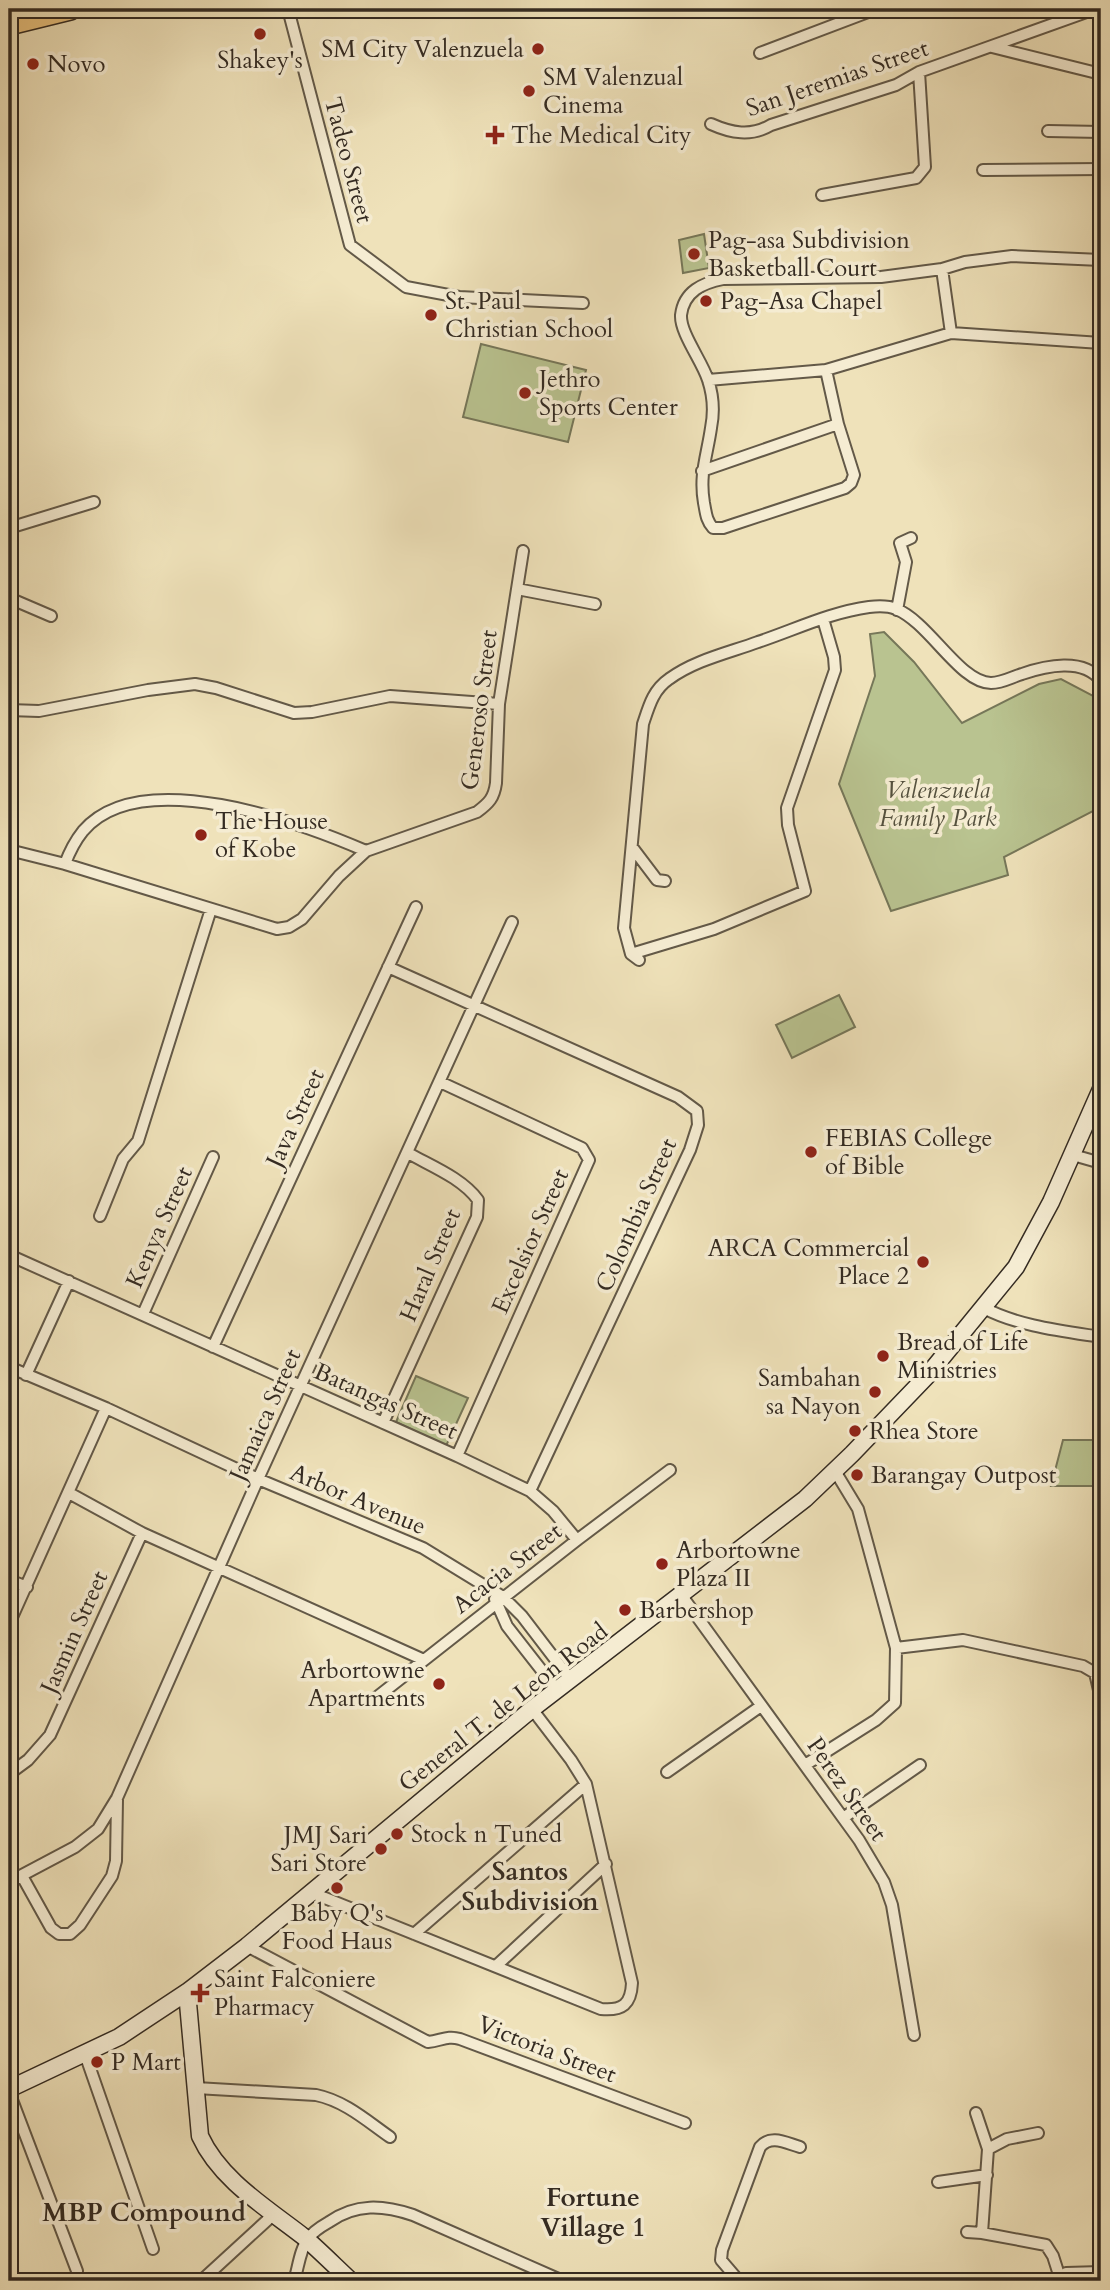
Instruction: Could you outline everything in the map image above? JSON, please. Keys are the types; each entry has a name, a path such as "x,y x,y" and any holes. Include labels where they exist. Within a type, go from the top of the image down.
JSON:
{"highway":[{"path":"9,24 29,14 70,9"}],"main road":[{"name":"General T. de Leon Road","path":"9,2090 119,2037 187,1992 247,1946 532,1709 805,1499 927,1376 1016,1267 1073,1155 1101,1089"},
{"path":"187,1992 200,2136 209,2155 224,2172 307,2240 351,2281"}],"street":[{"name":"Tadeo Street","path":"288,9 350,245 406,287 459,297 583,303"},
{"path":"760,52 876,9"},
{"name":"San Jeremias Street","path":"711,124 739,133 757,132 771,125 895,85 919,72 1095,9"},
{"path":"991,46 1101,74"},
{"path":"822,195 916,178 920,174 925,167 919,72"},
{"path":"1048,131 1101,132"},
{"path":"983,170 1101,169"},
{"path":"826,370 838,424 854,475 851,483 845,488 723,528 713,528 708,522 702,471 712,427 713,405 708,380 682,323 681,313 693,290 723,279 881,277 1012,256 1101,260"},
{"path":"942,269 951,333"},
{"path":"708,380 826,370 951,333 1101,343"},
{"path":"702,471 838,424"},
{"path":"9,528 94,502"},
{"path":"897,610 906,562 900,543 911,538"},
{"name":"Generoso Street","path":"9,850 65,864 277,929 289,928 302,919 339,876 366,851 477,811 489,803 496,783 499,704 523,551"},
{"path":"517,589 595,604"},
{"path":"9,598 51,616"},
{"path":"824,619 835,670 787,808 788,825 805,891 714,929 635,957 624,928 643,724 652,696 667,680 692,664 824,619 872,606 897,610 921,625 972,677 990,684 1052,666 1086,669 1100,678"},
{"path":"9,710 39,711 148,690 195,684 294,713 312,712 390,696 499,704"},
{"path":"65,864 71,848 83,831 92,824 116,808 153,800 209,804 275,817 366,851"},
{"path":"632,847 657,880 665,881"},
{"name":"Java Street","path":"213,1347 416,907"},
{"path":"100,1216 123,1159 138,1141 211,909"},
{"name":"Jamaica Street","path":"9,1882 75,1847 98,1829 117,1798 258,1479 512,922"},
{"name":"Colombia Street","path":"388,967 678,1097 697,1111 698,1125 685,1160 530,1491"},
{"name":"Excelsior Street","path":"440,1082 582,1148 589,1160 457,1456"},
{"name":"Haral Street","path":"383,1423 477,1217 478,1200 472,1192 408,1153"},
{"path":"1073,1155 1101,1163"},
{"name":"Kenya Street","path":"143,1314 212,1157"},
{"name":"Batangas Street","path":"9,1255 530,1491 553,1511 577,1540"},
{"path":"26,1375 69,1281"},
{"path":"982,1307 995,1314 1061,1331 1101,1337"},
{"name":"Arbor Avenue","path":"9,1367 258,1479 423,1548 522,1616 571,1680"},
{"path":"9,1624 106,1409"},
{"name":"Acacia Street","path":"372,1701 498,1598 670,1470"},
{"path":"805,1765 876,1720 895,1703 896,1648 859,1509 835,1471"},
{"path":"69,1493 142,1533 424,1660"},
{"name":"Jasmin Street","path":"9,1774 28,1760 50,1735 142,1533"},
{"path":"9,1580 27,1587"},
{"name":"Perez Street","path":"682,1596 843,1818 876,1868 892,1905 914,2035"},
{"path":"498,1598 507,1626 557,1690"},
{"path":"896,1648 963,1640 1083,1666 1095,1673 1101,1699"},
{"path":"546,1676 559,1666"},
{"path":"667,1772 761,1706"},
{"path":"310,1892 601,2009 613,2010 625,2005 632,1995 632,1983 586,1784 532,1709"},
{"path":"843,1818 920,1765"},
{"path":"414,1934 586,1784"},
{"path":"22,1877 51,1928 59,1934 70,1934 80,1925 112,1876 116,1861 117,1798"},
{"path":"496,1966 606,1864"},
{"name":"Victoria Street","path":"247,1946 419,2038 429,2042 445,2037 460,2039 685,2123"},
{"path":"85,2054 153,2249"},
{"path":"196,2088 331,2098 390,2137"},
{"path":"9,2090 77,2271"},
{"path":"976,2113 988,2149 982,2232"},
{"path":"988,2149 1007,2139 1038,2133"},
{"path":"739,2281 721,2260 722,2250 760,2147 773,2139 800,2147"},
{"path":"938,2182 987,2175"},
{"path":"295,2281 307,2240 341,2213 358,2207 395,2209 563,2281"},
{"path":"201,2281 274,2214"},
{"path":"967,2232 982,2232 1046,2245 1053,2256 1060,2280"},
{"path":"1060,2280 1066,2273 1101,2272"}],"green space":[{"name":"Pag-asa Subdivision Basketball Court","path":"704,234 709,268 683,273 679,240"},
{"name":"Jethro Sports Center","path":"481,344 586,370 568,442 463,417"},
{"name":"Valenzuela Family Park","path":"884,632 914,662 962,723 1039,684 1061,679 1101,700 1101,807 1004,857 1008,875 891,911 839,784 875,676 870,634"},
{"path":"839,995 855,1027 792,1058 776,1025"},
{"path":"416,1376 468,1398 446,1446 396,1422"},
{"path":"1063,1440 1101,1440 1101,1486 1051,1486"}],"place":[{"name":"Shakey's","path":"260,34"},
{"name":"SM City Valenzuela","path":"538,49"},
{"name":"Novo","path":"33,64"},
{"name":"SM Valenzual Cinema","path":"529,91"},
{"name":"The Medical City","path":"495,135"},
{"name":"Pag-asa Subdivision Basketball Court","path":"694,254"},
{"name":"Pag-Asa Chapel","path":"706,301"},
{"name":"St. Paul Christian School","path":"431,315"},
{"name":"Jethro Sports Center","path":"525,393"},
{"name":"The House of Kobe","path":"201,835"},
{"name":"FEBIAS College of Bible","path":"811,1152"},
{"name":"ARCA Commercial Place 2","path":"923,1262"},
{"name":"Bread of Life Ministries","path":"883,1356"},
{"name":"Sambahan sa Nayon","path":"875,1392"},
{"name":"Rhea Store","path":"855,1431"},
{"name":"Barangay Outpost","path":"857,1475"},
{"name":"Arbortowne Plaza II","path":"662,1564"},
{"name":"Barbershop","path":"625,1610"},
{"name":"Arbortowne Apartments","path":"439,1684"},
{"name":"Stock n Tuned","path":"397,1834"},
{"name":"JMJ Sari Sari Store","path":"381,1849"},
{"name":"Baby Q's Food Haus","path":"337,1888"},
{"name":"Saint Falconiere Pharmacy","path":"200,1993"},
{"name":"P Mart","path":"97,2062"}],"district":[{"name":"Santos Subdivision","path":"530,1886"},
{"name":"MBP Compound","path":"144,2212"},
{"name":"Fortune Village 1","path":"593,2212"}]}
